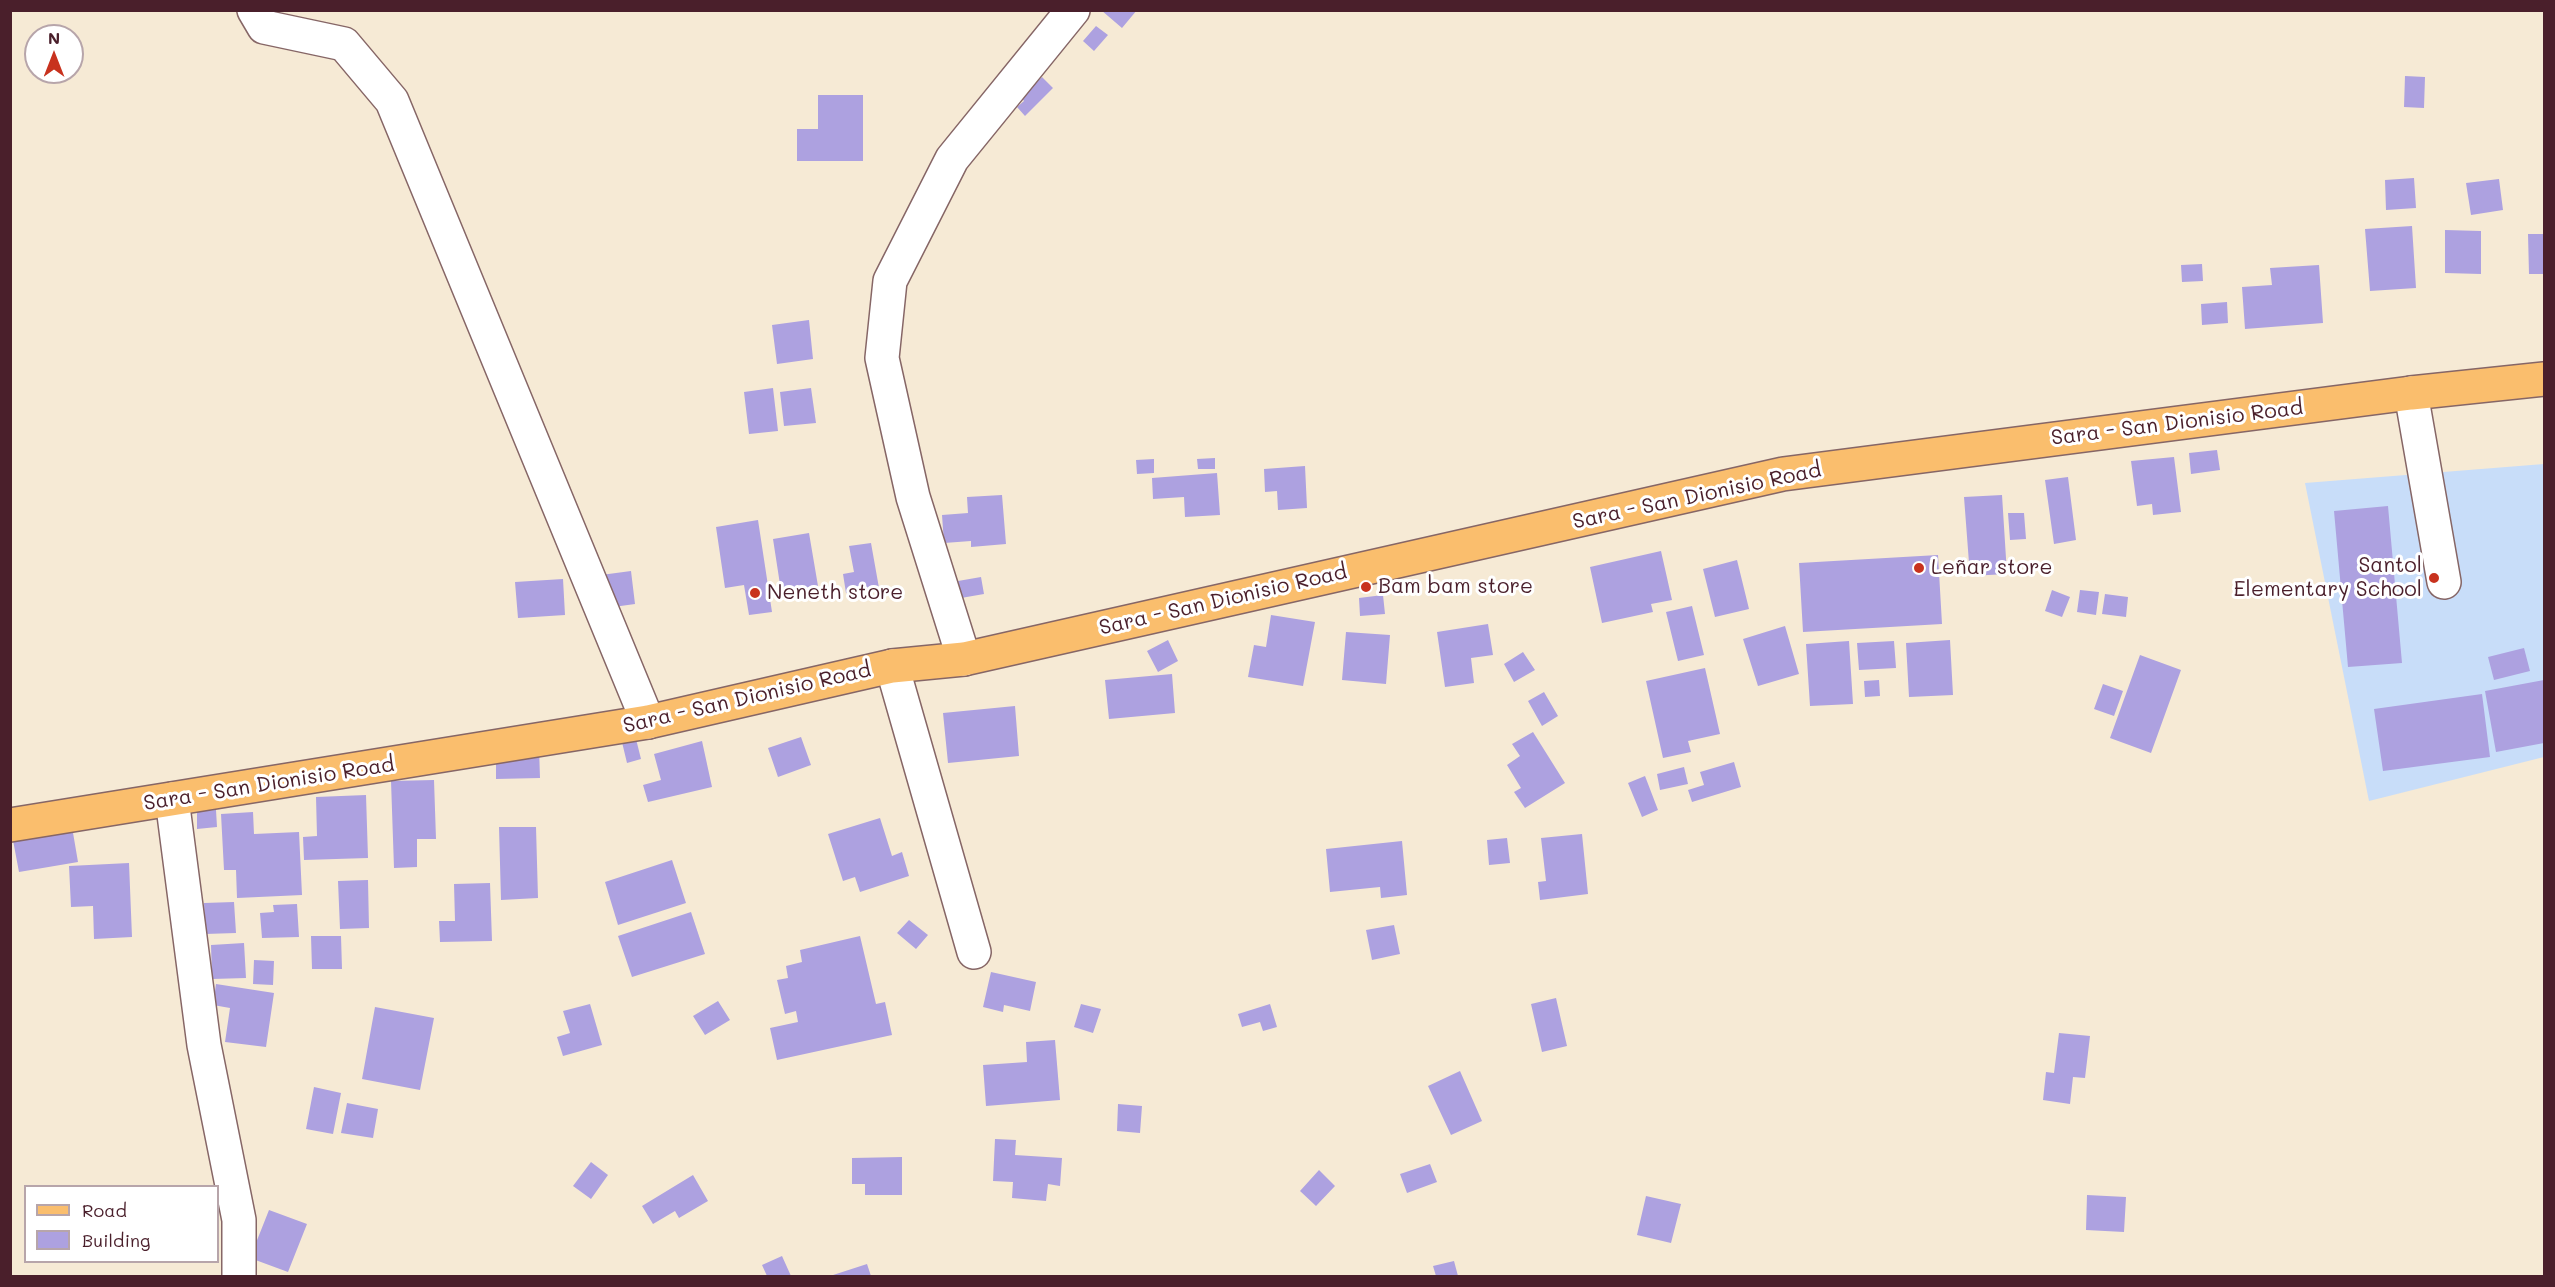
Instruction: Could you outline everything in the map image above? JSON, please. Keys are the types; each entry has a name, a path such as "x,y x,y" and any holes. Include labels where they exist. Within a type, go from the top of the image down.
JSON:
{"main road":[{"name":"Sara - San Dionisio Road","path":"10,825 648,722 892,666 964,659 1783,474 2411,393 2544,379"}],"street":[{"path":"254,10 264,27 344,44 392,101 648,722"},
{"path":"964,659 913,497 882,358 890,282 952,159 1073,10"},
{"path":"2411,393 2444,582"},
{"path":"892,666 974,952"},
{"path":"172,800 204,1045 239,1220 239,1276"}],"shaded area":[{"name":"Santol Elementary School","path":"2544,464 2544,757 2369,801 2305,483"}],"building":[{"path":"1101,10 1137,10 1122,28"},
{"path":"1096,26 1108,35 1094,51 1083,41"},
{"path":"2405,76 2425,77 2424,108 2404,107"},
{"path":"1042,77 1053,88 1025,116 1017,107 1024,101 1021,97"},
{"path":"818,95 863,95 863,161 797,161 797,129 818,129"},
{"path":"2414,178 2416,208 2386,210 2385,180"},
{"path":"2499,179 2503,210 2471,215 2466,183"},
{"path":"2412,226 2416,288 2370,291 2365,229"},
{"path":"2445,230 2481,231 2481,274 2445,273"},
{"path":"2528,234 2544,234 2544,274 2529,274"},
{"path":"2202,264 2203,281 2182,282 2181,265"},
{"path":"2319,265 2323,323 2245,329 2242,287 2272,285 2270,268"},
{"path":"2227,302 2228,323 2202,325 2201,304"},
{"path":"809,320 813,359 777,364 772,325"},
{"path":"773,388 778,431 749,434 744,392"},
{"path":"811,388 816,423 784,426 780,392"},
{"path":"2217,450 2220,470 2191,474 2189,453"},
{"path":"2174,457 2181,512 2153,515 2152,504 2137,506 2131,461"},
{"path":"1215,458 1215,469 1198,469 1197,459"},
{"path":"1154,459 1154,473 1137,474 1136,460"},
{"path":"1305,466 1307,508 1278,510 1277,491 1265,492 1264,469"},
{"path":"1217,473 1220,515 1185,517 1184,497 1153,499 1152,478"},
{"path":"2068,477 2076,540 2054,544 2045,480"},
{"path":"1002,495 1006,544 971,547 971,541 944,543 942,515 968,513 967,497"},
{"path":"2002,495 2007,574 1970,576 1964,497"},
{"path":"2388,506 2402,663 2348,667 2334,511"},
{"path":"2008,513 2024,513 2026,539 2010,540"},
{"path":"758,520 772,612 749,615 744,585 725,588 716,527"},
{"path":"809,533 818,586 781,591 773,539"},
{"path":"871,543 879,588 846,593 843,574 854,572 849,546"},
{"path":"1661,551 1672,600 1651,604 1653,612 1602,623 1590,567"},
{"path":"1938,555 1942,624 1803,632 1799,563"},
{"path":"1737,560 1749,609 1715,617 1703,569"},
{"path":"631,571 635,604 606,608 601,575"},
{"path":"981,577 984,594 961,598 958,581"},
{"path":"563,579 565,615 518,618 515,582"},
{"path":"2052,590 2070,597 2062,617 2045,611"},
{"path":"2080,590 2099,592 2096,615 2077,612"},
{"path":"2105,594 2128,597 2126,617 2102,614"},
{"path":"1383,595 1385,614 1360,616 1359,598"},
{"path":"1692,606 1704,655 1678,661 1666,612"},
{"path":"1271,615 1315,622 1303,686 1248,677 1254,645 1266,647"},
{"path":"1488,624 1493,655 1471,658 1474,683 1445,687 1437,632"},
{"path":"1785,626 1799,674 1758,686 1743,639"},
{"path":"1346,632 1390,635 1386,684 1342,680"},
{"path":"1168,640 1178,661 1158,672 1147,651"},
{"path":"1950,640 1953,695 1909,697 1906,643"},
{"path":"1849,641 1853,704 1810,706 1806,644"},
{"path":"1894,641 1896,668 1859,670 1857,643"},
{"path":"2524,648 2530,671 2494,680 2488,657"},
{"path":"1523,652 1535,670 1514,682 1504,664"},
{"path":"2140,655 2181,670 2151,753 2110,738"},
{"path":"1705,668 1720,734 1688,741 1691,752 1663,758 1646,681"},
{"path":"1172,674 1175,713 1109,719 1105,680"},
{"path":"1879,680 1880,696 1865,697 1864,681"},
{"path":"2544,680 2544,743 2496,752 2485,691"},
{"path":"2103,684 2123,691 2114,716 2094,709"},
{"path":"1544,692 1558,716 1542,726 1528,701"},
{"path":"2482,694 2490,757 2383,771 2374,709"},
{"path":"1015,706 1019,756 948,763 943,713"},
{"path":"1533,732 1565,783 1525,808 1514,792 1521,788 1507,765 1520,756 1512,744"},
{"path":"635,735 641,759 627,763 621,738"},
{"path":"801,737 811,765 778,777 768,748"},
{"path":"702,741 712,787 648,802 643,785 661,780 654,754"},
{"path":"496,748 539,748 540,778 496,779"},
{"path":"1734,762 1741,787 1692,802 1688,790 1704,785 1700,772"},
{"path":"1684,767 1688,784 1660,790 1657,774"},
{"path":"1645,776 1658,810 1642,817 1628,783"},
{"path":"434,780 436,839 417,839 417,867 394,868 391,781"},
{"path":"366,795 368,858 304,860 303,837 317,836 316,797"},
{"path":"216,810 217,827 197,829 197,811"},
{"path":"253,812 254,834 299,832 302,895 237,898 236,870 224,870 221,814"},
{"path":"880,818 892,856 902,852 909,876 860,892 855,877 843,881 828,834"},
{"path":"71,821 78,862 19,872 12,835"},
{"path":"499,827 536,827 538,898 501,900"},
{"path":"1582,834 1588,894 1540,900 1538,882 1546,881 1541,838"},
{"path":"1507,838 1510,863 1489,865 1487,840"},
{"path":"1402,841 1407,895 1381,898 1380,887 1330,892 1326,849"},
{"path":"672,860 686,903 618,925 605,882"},
{"path":"129,863 132,937 94,939 93,906 71,907 69,866"},
{"path":"368,880 369,928 340,929 338,881"},
{"path":"490,883 492,941 440,942 439,921 455,921 454,884"},
{"path":"234,902 236,933 205,934 204,903"},
{"path":"297,904 299,937 262,938 260,913 274,912 273,905"},
{"path":"691,912 705,954 632,977 618,936"},
{"path":"909,920 928,935 916,949 897,933"},
{"path":"1394,925 1400,954 1372,960 1366,930"},
{"path":"311,936 341,936 342,969 312,969"},
{"path":"860,936 876,1004 885,1002 892,1035 777,1060 770,1028 798,1022 796,1011 785,1014 777,980 788,978 786,966 802,962 800,950"},
{"path":"244,943 246,978 212,979 211,945"},
{"path":"254,960 274,961 273,985 253,984"},
{"path":"991,972 1036,982 1030,1011 1004,1005 1003,1012 983,1007"},
{"path":"216,984 274,993 266,1047 225,1042 230,1008 213,1005"},
{"path":"1556,998 1567,1046 1542,1052 1531,1004"},
{"path":"718,1001 730,1020 705,1035 693,1016"},
{"path":"590,1004 602,1045 563,1056 557,1037 570,1033 563,1011"},
{"path":"1081,1004 1101,1009 1093,1033 1074,1027"},
{"path":"1270,1004 1277,1027 1263,1031 1260,1022 1242,1027 1238,1014"},
{"path":"375,1007 434,1018 420,1090 362,1079"},
{"path":"2059,1033 2090,1036 2085,1078 2073,1077 2070,1104 2043,1100 2046,1072 2054,1073"},
{"path":"1055,1040 1060,1100 986,1106 983,1065 1027,1062 1026,1042"},
{"path":"1460,1071 1482,1121 1451,1135 1428,1086"},
{"path":"314,1087 341,1093 333,1134 306,1129"},
{"path":"347,1103 378,1109 373,1138 341,1133"},
{"path":"1118,1104 1142,1106 1140,1133 1117,1131"},
{"path":"995,1139 1016,1140 1015,1155 1062,1158 1060,1186 1048,1184 1046,1201 1012,1198 1013,1182 993,1181"},
{"path":"902,1157 902,1195 865,1195 865,1184 852,1184 852,1158"},
{"path":"591,1162 608,1175 591,1199 573,1186"},
{"path":"1430,1164 1437,1182 1407,1193 1400,1174"},
{"path":"1319,1170 1335,1186 1316,1206 1300,1191"},
{"path":"693,1175 708,1201 679,1218 675,1211 653,1224 642,1206"},
{"path":"2087,1195 2126,1197 2124,1232 2086,1230"},
{"path":"1646,1196 1681,1204 1671,1243 1637,1235"},
{"path":"269,1210 307,1224 288,1272 250,1258"},
{"path":"782,1256 791,1276 767,1276 762,1265"},
{"path":"1454,1261 1458,1276 1436,1276 1433,1266"},
{"path":"867,1264 871,1276 830,1276"}],"place":[{"name":"Leñar store","path":"1919,568"},
{"name":"Santol Elementary School","path":"2434,578"},
{"name":"Bam bam store","path":"1366,587"},
{"name":"Neneth store","path":"755,593"}]}
